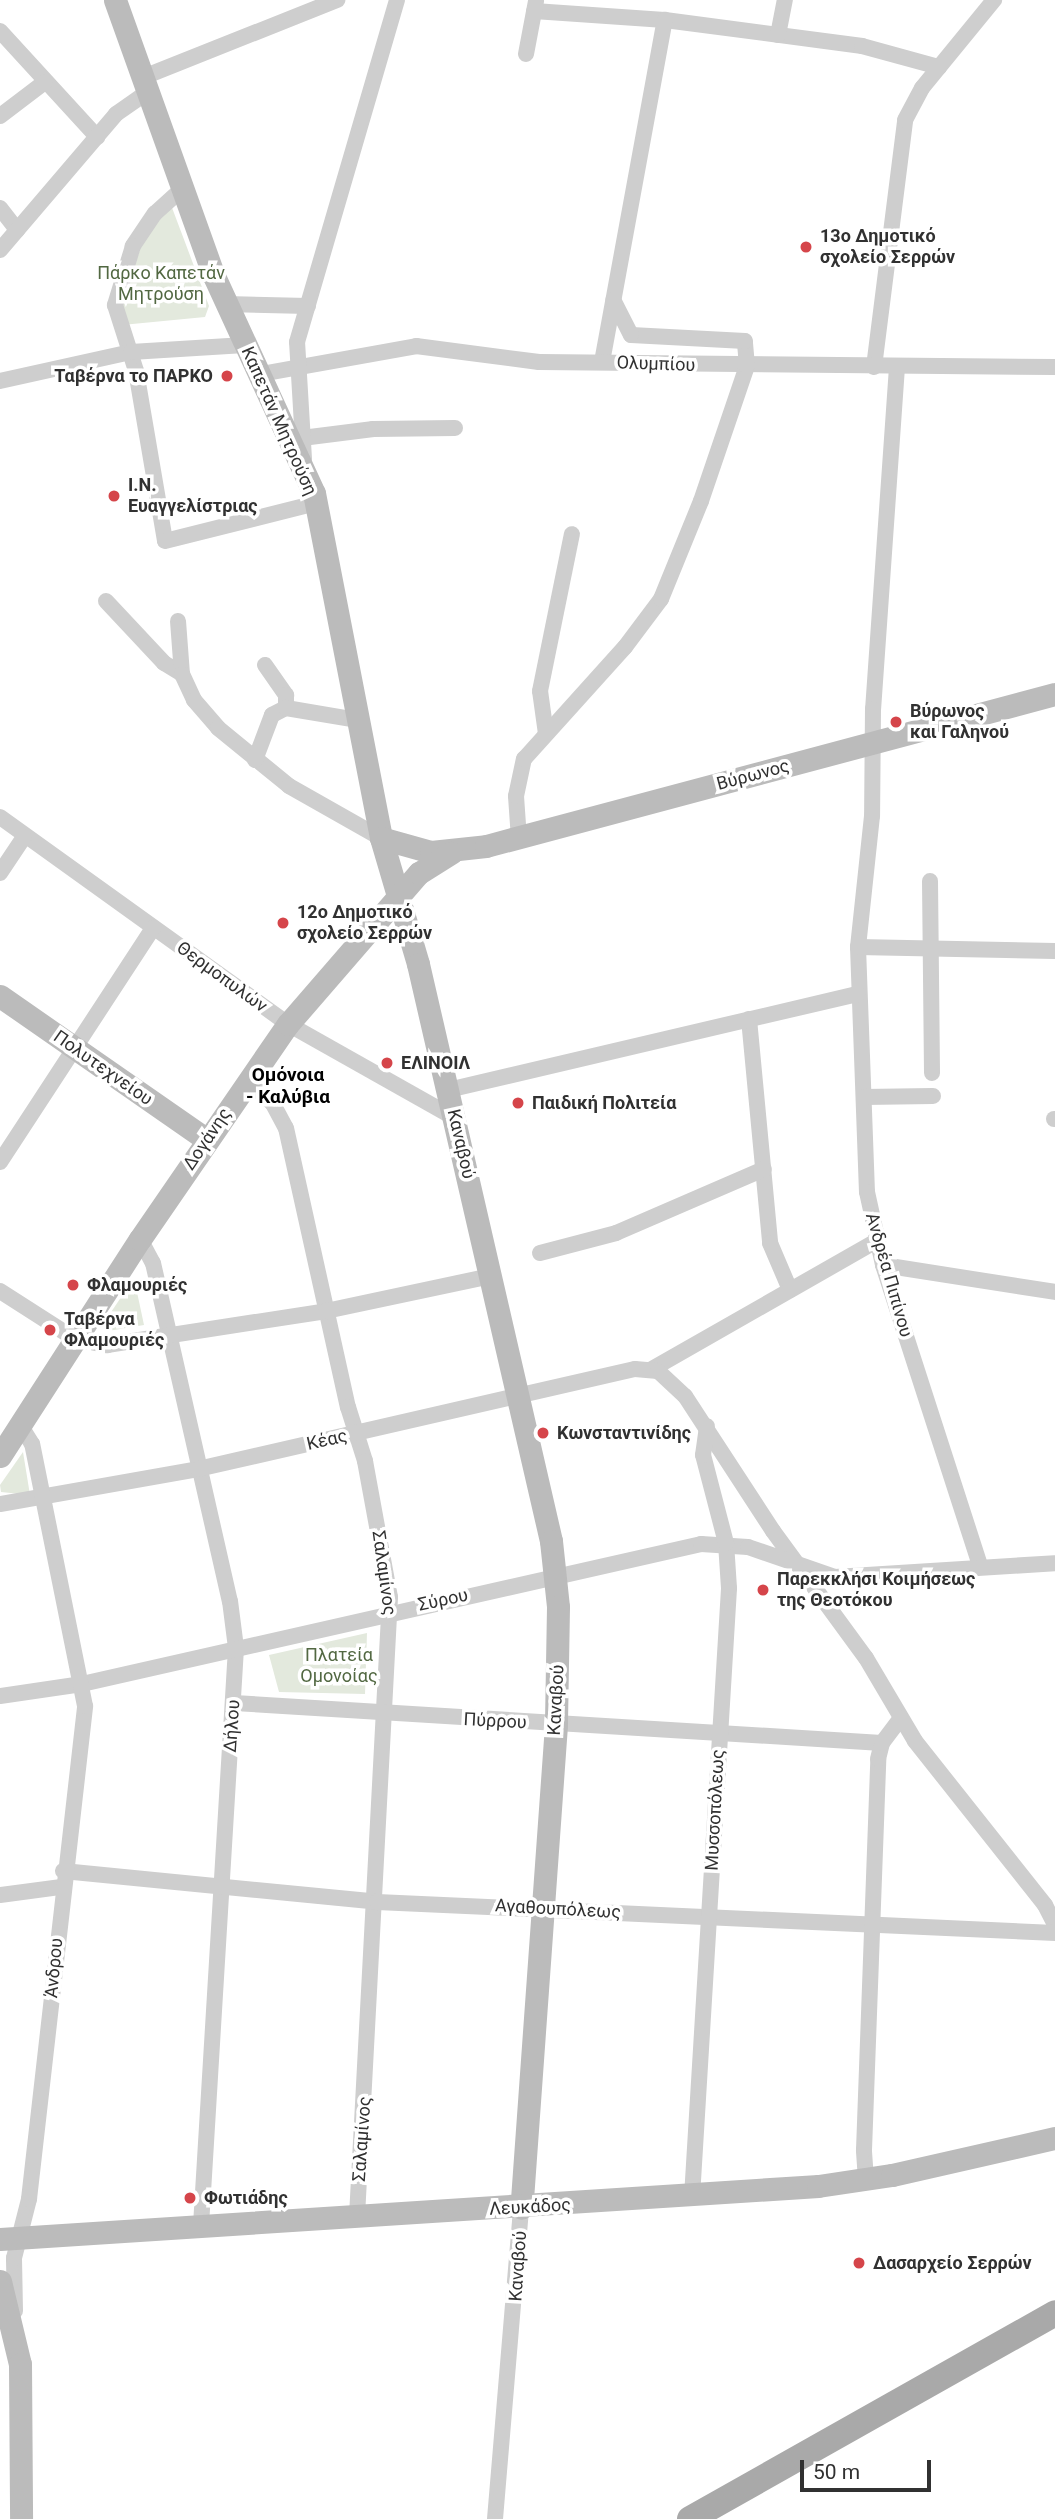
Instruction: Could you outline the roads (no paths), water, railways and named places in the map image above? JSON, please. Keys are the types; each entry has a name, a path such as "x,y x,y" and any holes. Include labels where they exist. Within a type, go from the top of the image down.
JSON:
{"main road":[{"path":"690,2519 1055,2313"}],"street":[{"name":"Καπετάν Μητρούση","path":"115,0 225,304 304,468 316,503 381,838 397,898"},
{"path":"0,250 97,136 147,84 337,0"},
{"path":"304,468 296,367 297,342 397,0"},
{"path":"778,35 785,0"},
{"path":"874,367 900,140 912,104 994,0"},
{"path":"526,54 535,5 862,46 939,67"},
{"path":"602,362 665,20"},
{"path":"0,31 97,136"},
{"path":"0,116 45,82"},
{"path":"182,189 147,223 118,282 115,313 131,352 165,541 316,503"},
{"path":"0,208 17,230"},
{"path":"519,839 516,796 522,766 546,734 625,647 661,599 701,501 747,366 745,341 631,335 613,300"},
{"path":"225,304 308,306"},
{"path":"0,381 131,352 245,345"},
{"name":"Ολυμπίου","path":"261,374 416,346 511,360 747,366 1055,367"},
{"name":"Ανδρέα Πιπίνου","path":"897,367 873,743 872,816 859,939 858,994 867,1192 883,1265 979,1566"},
{"path":"302,438 373,429 455,428"},
{"path":"546,734 540,691 572,534"},
{"path":"106,601 164,663 182,674"},
{"path":"178,621 182,674 194,700 234,745 337,816 381,838 409,848 450,852"},
{"path":"265,665 286,695 286,708"},
{"name":"Βύρωνος","path":"450,852 519,839 1055,694"},
{"path":"255,760 272,715 286,708 358,720"},
{"name":"Θερμοπυλών","path":"0,817 24,837 288,1024 455,1118"},
{"path":"0,873 24,837"},
{"name":"Δογάνης","path":"0,1456 139,1239 288,1024 429,864 450,852"},
{"path":"930,881 932,1073"},
{"name":"Καναβού","path":"397,898 455,1118 519,1396 556,1576 556,1725 540,1908 521,2208 495,2519"},
{"path":"0,1163 153,928"},
{"path":"859,939 931,950 1055,951"},
{"path":"448,1090 858,994"},
{"name":"Πολυτεχνείου","path":"0,996 206,1139"},
{"path":"749,1019 769,1243 790,1290"},
{"name":"Σαλαμίνος","path":"247,1081 273,1104 286,1128 356,1433 391,1611 377,1902 357,2216"},
{"path":"864,1097 933,1096"},
{"path":"540,1253 616,1233 764,1169"},
{"name":"Δήλου","path":"139,1239 153,1263 230,1601 236,1648 201,2226"},
{"path":"876,1241 652,1369 677,1385 707,1426 801,1569 859,1647 901,1718 1045,1905 1055,1925"},
{"path":"883,1265 1055,1292"},
{"path":"0,1291 75,1339 107,1345 169,1339 326,1311 491,1276"},
{"name":"Κέας","path":"0,1504 198,1469 635,1368 652,1369"},
{"name":"Άνδρου","path":"20,1425 31,1440 82,1684 84,1715 62,1879 29,2199 9,2239 20,2364 21,2519"},
{"name":"Μυσσοπόλεως","path":"692,2197 729,1588 726,1542 704,1462 707,1426"},
{"name":"Σύρου","path":"0,1696 82,1684 391,1611 690,1546 726,1542 761,1551 801,1569 835,1577 1055,1563"},
{"name":"Πύρρου","path":"234,1703 386,1715 882,1743"},
{"path":"866,2180 872,1923 882,1743 901,1718"},
{"name":"Αγαθουπόλεως","path":"0,1895 62,1879 377,1902 1055,1933"},
{"name":"Λευκάδος","path":"9,2239 692,2197 866,2180 1055,2138"},
{"path":"0,2281 20,2364"}],"place":[{"name":"13ο Δημοτικό σχολείο Σερρών","path":"806,247"},
{"name":"Ταβέρνα το ΠΑΡΚΟ","path":"227,376"},
{"name":"Ι.Ν. Ευαγγελίστριας","path":"114,496"},
{"name":"Βύρωνος και Γαληνού","path":"896,722"},
{"name":"12ο Δημοτικό σχολείο Σερρών","path":"283,923"},
{"name":"ΕΛΙΝΟΙΛ","path":"387,1063"},
{"name":"Παιδική Πολιτεία","path":"518,1103"},
{"name":"Φλαμουριές","path":"73,1285"},
{"name":"Ταβέρνα Φλαμουριές","path":"50,1330"},
{"name":"Κωνσταντινίδης","path":"543,1433"},
{"name":"Παρεκκλήσι Κοιμήσεως της Θεοτόκου","path":"763,1590"},
{"name":"Φωτιάδης","path":"190,2198"},
{"name":"Δασαρχείο Σερρών","path":"859,2263"}],"district":[{"name":"Ομόνοια - Καλύβια","path":"288,1086"}],"park label":[{"name":"Πάρκο Καπετάν Μητρούση","path":"161,284"},
{"name":"Πλατεία Ομονοίας","path":"339,1666"}]}
